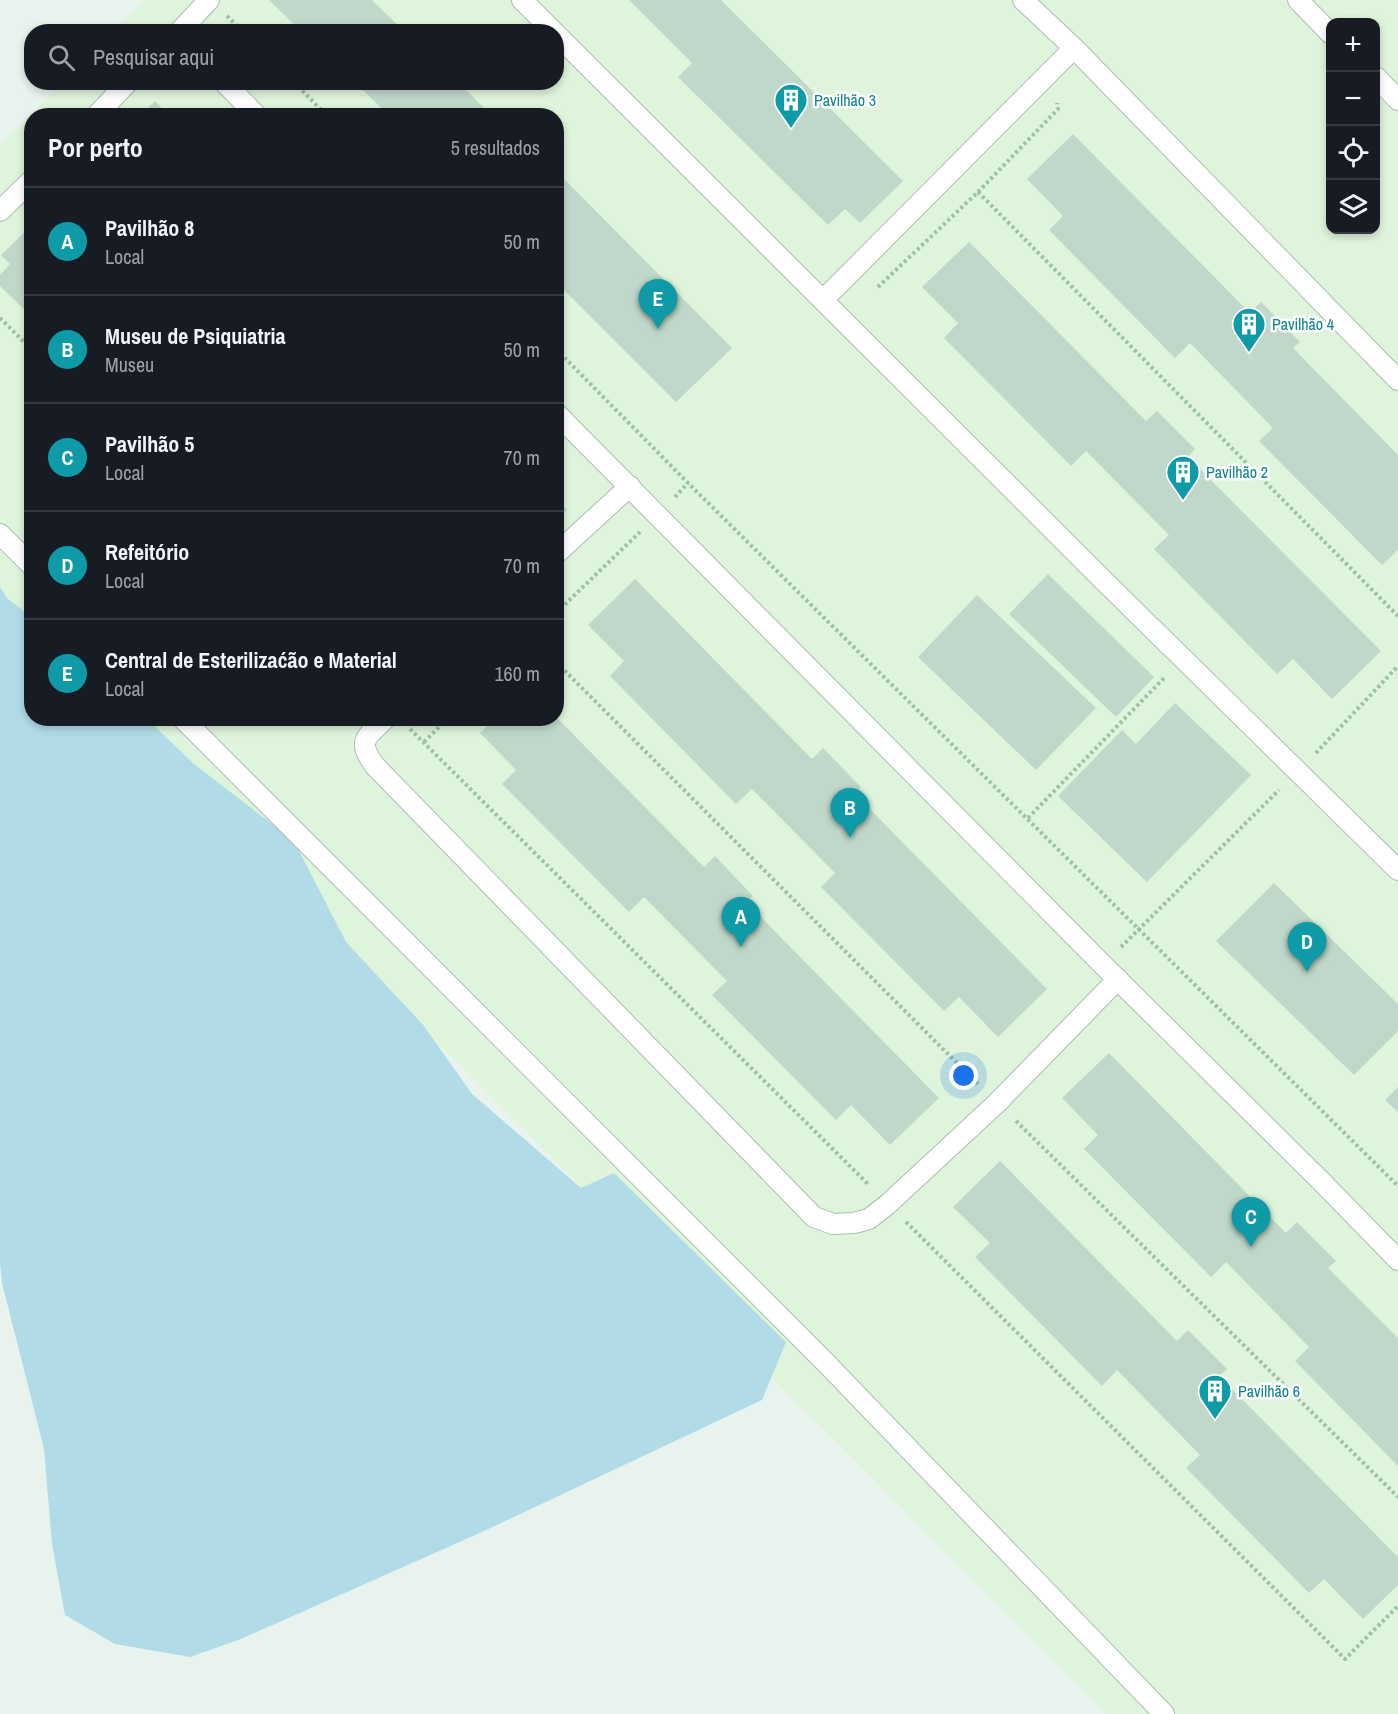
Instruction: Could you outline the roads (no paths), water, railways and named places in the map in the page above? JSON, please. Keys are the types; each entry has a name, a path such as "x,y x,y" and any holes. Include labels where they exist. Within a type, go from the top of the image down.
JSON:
{"lane":[{"path":"186,24 209,0"},
{"path":"522,0 546,24"},
{"path":"1023,0 1074,48 1398,380"},
{"path":"1298,0 1326,29"},
{"path":"564,42 1398,870"},
{"path":"824,300 1074,48"},
{"path":"1380,81 1398,100"},
{"path":"104,108 120,90"},
{"path":"232,90 249,108"},
{"path":"0,211 24,188"},
{"path":"564,422 1398,1260"},
{"path":"564,547 630,486"},
{"path":"0,534 24,558"},
{"path":"190,726 827,1364 1164,1714"},
{"path":"378,726 366,738 364,746 375,766 814,1216 833,1224 854,1223 869,1219 888,1204 997,1103 1118,980"}],"place":[{"name":"Pavilhão 3","path":"791,129"},
{"name":"Central de Esterilizaćão e Material","path":"658,329"},
{"name":"Pavilhão 4","path":"1249,353"},
{"name":"Pavilhão 2","path":"1183,501"},
{"name":"Museu de Psiquiatria","path":"850,838"},
{"name":"Pavilhão 8","path":"741,947"},
{"name":"Refeitório","path":"1307,972"},
{"name":"Pavilhão 5","path":"1251,1247"},
{"name":"Pavilhão 6","path":"1215,1420"}]}
